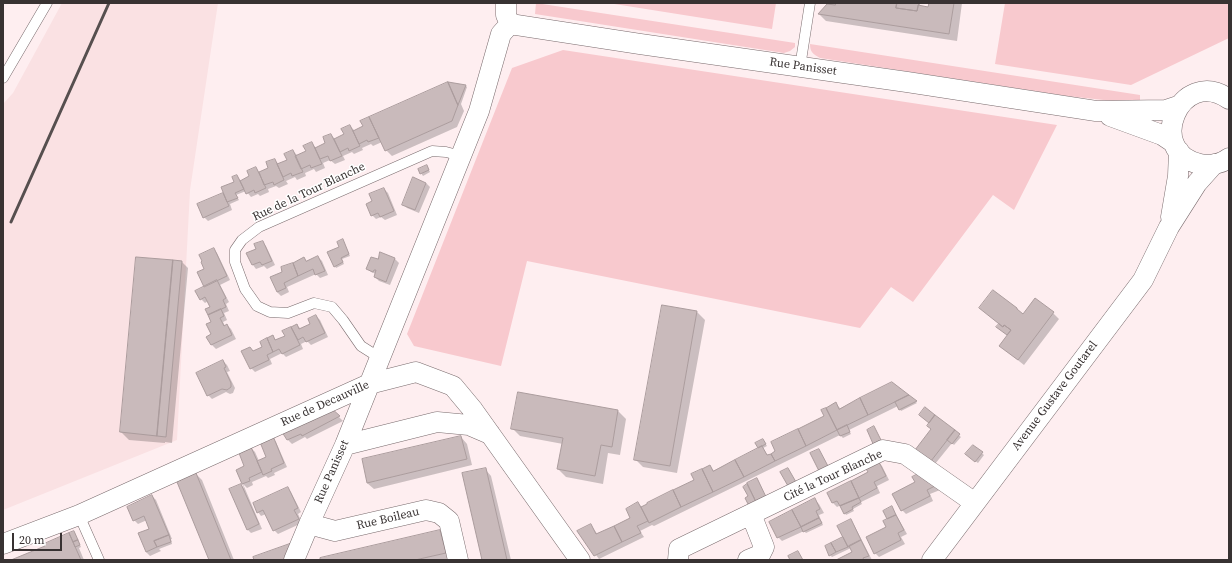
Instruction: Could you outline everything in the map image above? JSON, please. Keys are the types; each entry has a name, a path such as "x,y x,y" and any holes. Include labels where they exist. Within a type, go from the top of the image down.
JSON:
{"street":[{"path":"506,3 506,14 510,24"},
{"name":"Rue Panisset","path":"294,560 345,445 480,111 501,34 510,24 907,82 1096,112"},
{"path":"1096,112 1166,110 1178,106 1185,99 1202,92 1221,95 1229,82"},
{"name":"Avenue Gustave Goutarel","path":"1169,227 1178,176 1176,147 1171,130 1172,118 1178,106"},
{"path":"1096,112 1162,135 1186,158 1195,163 1204,165 1222,161"},
{"name":"Avenue Gustave Goutarel","path":"932,560 1143,280 1169,227 1197,183 1222,161"},
{"name":"Rue de Decauville","path":"3,544 79,515 369,384 416,372 452,386 473,410 580,560"},
{"path":"345,445 437,422 470,425 490,434"},
{"name":"Cité la Tour Blanche","path":"678,560 679,549 883,450 905,454 975,503"},
{"name":"Rue Boileau","path":"309,524 335,532 426,510 439,513 449,522 458,560"},
{"path":"748,560 760,555 764,547 752,514"}],"lane":[{"path":"3,78 47,3"},
{"path":"800,67 810,3"},
{"name":"Rue de la Tour Blanche","path":"380,358 361,346 344,320 332,307 314,303 288,313 270,312 257,306 245,289 235,262 236,250 242,240 259,227 432,151 446,152 461,156"},
{"path":"79,515 99,560"}],"shaded area":[{"path":"62,3 218,3 190,190 177,440 3,510 3,104 13,93"},
{"path":"536,3 795,43 795,47 784,53 535,14"},
{"path":"608,3 776,3 772,29"},
{"path":"1005,3 1229,3 1229,38 1131,85 995,64"},
{"path":"810,44 1140,95 1140,104 1067,96 820,58 812,52"},
{"path":"563,50 1057,125 1014,210 993,195 913,302 891,287 860,328 527,261 501,366 414,346 407,334 512,68"}],"building":[{"path":"836,3 897,3 896,8 917,11 918,5 928,7 929,3 954,3 949,34 818,14 827,4 835,5"},
{"path":"897,3 919,3 917,11 896,8"},
{"path":"448,82 466,85 458,105"},
{"path":"448,82 458,105 452,121 385,151 369,117"},
{"path":"369,117 379,138 368,142 367,140 359,144 353,131 363,126 360,121"},
{"path":"350,125 360,146 349,151 348,148 340,152 334,139 344,134 341,129"},
{"path":"331,134 342,156 330,161 328,156 320,159 315,148 325,143 323,137"},
{"path":"312,142 322,164 311,168 310,165 301,169 295,156 306,151 303,146"},
{"path":"293,150 303,172 292,176 291,173 283,177 277,164 287,160 284,154"},
{"path":"275,159 284,180 274,185 273,182 264,185 259,172 268,168 266,162"},
{"path":"427,165 429,170 420,174 418,169"},
{"path":"256,167 266,188 255,193 254,190 246,194 240,181 249,176 247,171"},
{"path":"237,175 244,189 235,193 238,198 227,202 221,187 234,182 232,177"},
{"path":"413,177 426,183 415,210 402,205"},
{"path":"384,188 394,211 380,217 378,213 371,216 366,204 372,201 369,194"},
{"path":"223,193 229,206 203,218 197,204"},
{"path":"343,239 349,254 341,258 343,262 334,267 327,252 339,247 337,242"},
{"path":"263,241 272,261 262,265 260,262 252,265 246,253 256,249 254,244"},
{"path":"214,248 227,276 204,287 197,272 204,269 199,255"},
{"path":"380,252 395,258 386,282 374,277 376,270 373,272 366,269 371,257 378,259"},
{"path":"318,256 325,271 315,275 313,269 298,276 293,263 304,257 306,261"},
{"path":"136,257 173,260 157,436 120,432"},
{"path":"173,260 182,261 166,437 157,436"},
{"path":"293,263 298,276 284,283 286,288 277,292 270,277 282,272 281,267"},
{"path":"217,280 226,298 223,300 226,307 208,315 205,309 210,307 205,297 200,300 195,291"},
{"path":"993,290 1023,314 1035,298 1054,312 1018,360 999,346 1011,330 1004,325 1003,327 979,308"},
{"path":"662,305 697,311 670,466 634,460"},
{"path":"221,309 224,316 220,318 224,326 227,324 232,335 211,345 206,337 211,334 206,324 211,322 208,315"},
{"path":"316,315 325,333 306,342 303,337 298,340 291,327 297,324 299,329 310,324 308,319"},
{"path":"999,324 1003,327 1004,325 1011,330 1007,335 996,327"},
{"path":"291,327 300,345 282,354 279,349 273,352 267,338 273,335 275,340 285,336 282,331"},
{"path":"267,338 273,352 267,355 269,360 250,369 241,351 250,347 253,351 262,347 260,342"},
{"path":"223,360 226,367 224,368 231,383 231,387 227,390 222,389 207,396 196,373"},
{"path":"892,382 909,395 868,415 860,398"},
{"path":"518,392 618,410 612,447 601,445 595,476 557,469 563,438 511,429"},
{"path":"909,395 917,401 899,410 895,402"},
{"path":"860,398 868,415 837,430 826,408 836,402 839,409"},
{"path":"925,407 935,415 929,423 919,415"},
{"path":"331,408 340,416 302,436 301,434 287,440 282,432"},
{"path":"826,408 837,430 806,446 798,429 824,416 821,410"},
{"path":"935,415 955,430 931,461 915,450 931,429 927,426"},
{"path":"847,425 850,432 840,436 837,430"},
{"path":"874,426 882,442 874,446 867,430"},
{"path":"798,429 806,446 775,461 771,454 775,451 771,442"},
{"path":"955,430 960,434 952,444 947,440"},
{"path":"273,436 284,463 271,469 272,471 263,475 257,461 266,457 260,442"},
{"path":"461,436 467,459 367,483 362,459"},
{"path":"763,439 766,444 758,448 755,443"},
{"path":"973,445 983,452 975,462 965,454"},
{"path":"762,446 767,455 771,454 775,461 744,477 735,460"},
{"path":"251,447 262,472 249,478 250,481 242,484 236,470 244,466 239,453"},
{"path":"819,449 829,468 820,473 810,453"},
{"path":"735,460 744,477 713,492 702,469 710,465 713,471"},
{"path":"878,460 886,476 874,482 877,488 859,498 851,481 868,472 865,467"},
{"path":"486,468 507,560 482,560 462,473"},
{"path":"788,468 796,482 788,486 780,472"},
{"path":"702,469 713,492 681,507 673,490 694,480 691,474"},
{"path":"196,473 231,560 209,560 177,482"},
{"path":"920,473 937,485 927,490 930,496 901,511 892,494 915,482 912,477"},
{"path":"757,478 767,499 757,504 747,483"},
{"path":"851,481 859,498 840,506 837,501 832,503 827,493"},
{"path":"241,484 259,524 247,530 229,489"},
{"path":"747,484 757,504 750,508 745,498 748,496 743,487"},
{"path":"288,487 298,508 294,510 299,519 273,531 263,510 257,513 253,503"},
{"path":"673,490 681,507 649,523 641,507"},
{"path":"152,495 169,535 154,541 157,547 146,552 138,533 149,529 144,516 133,521 127,507"},
{"path":"815,498 820,509 816,511 819,518 801,527 792,510"},
{"path":"859,498 861,502 844,514 840,506"},
{"path":"638,502 648,521 637,526 641,533 622,542 614,526 630,518 626,509"},
{"path":"892,506 896,515 887,519 883,511"},
{"path":"792,510 801,527 777,538 769,522"},
{"path":"896,515 904,530 898,533 901,540 874,554 866,537 886,527 883,521"},
{"path":"819,518 822,523 803,532 801,527"},
{"path":"851,519 861,540 848,547 837,526"},
{"path":"591,524 596,534 614,526 622,542 594,556 577,531"},
{"path":"440,530 446,553 415,560 320,560 320,558"},
{"path":"74,531 78,540 73,542 69,533"},
{"path":"69,533 81,560 11,560 45,546 44,544"},
{"path":"169,535 171,542 157,547 154,541"},
{"path":"843,537 848,547 836,552 831,543"},
{"path":"78,540 80,545 75,547 73,542"},
{"path":"861,540 869,556 863,558 864,560 836,560 852,552 849,546"},
{"path":"295,542 288,558 283,560 254,560 253,557"},
{"path":"831,543 836,552 829,556 825,546"},
{"path":"798,551 803,560 790,560 788,556"}],"railway":[{"path":"11,222 109,3"}]}
